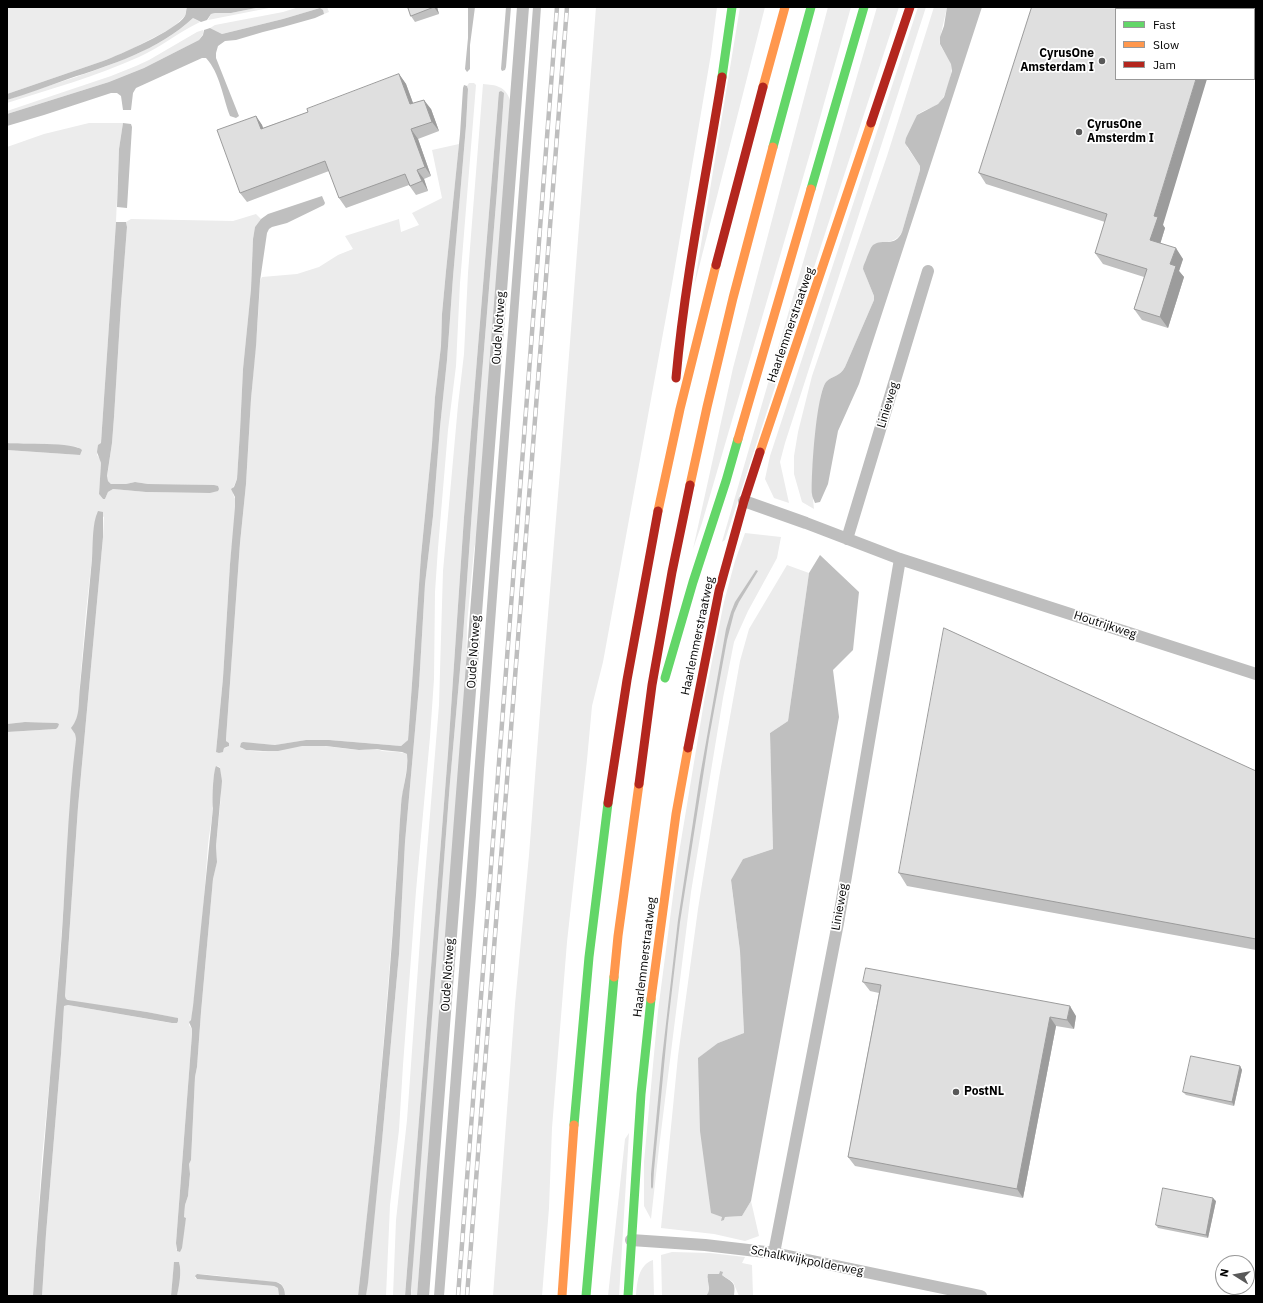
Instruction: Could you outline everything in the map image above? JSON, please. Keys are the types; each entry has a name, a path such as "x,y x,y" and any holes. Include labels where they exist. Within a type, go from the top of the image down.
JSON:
{"main road":[{"path":"670,450 678,344 732,7"},
{"path":"562,1296 584,1015 597,890 625,688 651,543 670,450 693,350 785,7"},
{"path":"586,1296 618,936 652,685 672,572 707,407 734,298 811,7"},
{"path":"644,745 693,582 726,481 864,7"},
{"name":"Haarlemmerstraatweg","path":"628,1296 641,1094 650,1000 676,814 693,717 719,591 744,501 910,7"}],"street":[{"name":"Oude Notweg","path":"423,1296 523,7"},
{"name":"Linieweg","path":"847,539 928,271"},
{"path":"744,501 900,559"},
{"name":"Linieweg","path":"774,1253 838,923 900,559"},
{"name":"Houtrijkweg","path":"900,559 1256,674"},
{"name":"Schalkwijkpolderweg","path":"631,1240 705,1245 774,1253 981,1296"}],"shaded area":[{"path":"7,7 187,7 185,16 172,28 128,51 7,94"},
{"path":"187,7 261,7 231,13 211,14 207,20 201,22 193,18 180,29 150,48 101,68 7,100 7,94 103,61 147,42 180,22 185,16"},
{"path":"261,7 274,7 208,20 211,14 215,13 231,13"},
{"path":"299,7 327,7 329,12 324,14 320,8 222,34 210,28 215,25 283,12"},
{"path":"468,7 475,7 470,45 470,69 467,72 465,69 468,38"},
{"path":"506,7 511,7 506,67 505,70 502,71 501,69"},
{"path":"533,7 541,7 484,769 476,895 444,1296 434,1296"},
{"path":"596,7 717,7 711,54 672,284 603,662 592,706 567,942 552,1128 549,1208 542,1296 493,1296 515,1004 529,855"},
{"path":"740,7 765,7 694,287"},
{"path":"828,7 851,7 811,150 702,523 693,549 733,368"},
{"path":"877,7 899,7 725,540 722,542"},
{"path":"918,7 926,7 780,462 789,503 774,498 765,479 770,456"},
{"path":"934,7 947,7 940,44 952,66 949,82 941,101 917,115 907,147 920,166 920,170 902,232 895,240 877,244 863,269 874,296 874,300 845,367 841,373 826,382 822,391 813,464 812,486 814,509 802,502 794,474 794,456 798,432 812,376 887,156"},
{"path":"947,7 982,7 859,384 838,431 828,484 820,502 815,503 812,494 812,470 819,403 822,390 826,382 841,373 845,367 874,300 874,296 863,269 870,249 877,243 896,240 902,232 920,170 920,166 905,143 906,138 917,115 938,104 944,97 952,71 951,64 940,44 940,37 944,26"},
{"path":"320,8 323,10 324,14 315,18 236,40 225,41 218,46 216,58 239,116 236,118 230,116 215,71 206,58 202,58 136,88 133,93 131,110 123,110 121,96 117,93 111,93 7,126 7,114 109,82 144,68 199,40 203,35 204,30 210,28 222,34"},
{"path":"193,18 200,22 139,57 90,76 7,103 7,100 123,60 168,37"},
{"path":"203,30 203,34 199,40 144,68 109,82 7,114 7,111 111,76 136,66"},
{"path":"469,83 474,83 476,85 460,283 456,366 448,430 438,548 435,592 434,679 430,737 416,891 399,1130 390,1205 386,1296 366,1296 399,954 405,842 419,686 425,584 433,516 447,360 466,126 467,86"},
{"path":"483,84 500,87 506,92 510,100 478,527 474,550 467,624 466,685 417,1296 411,1296 414,1243 450,782 463,636 504,93 498,103 464,517 448,753 405,1296 393,1296 396,1220 407,1120 439,705 443,571 464,354 468,273"},
{"path":"464,85 467,86 468,89 466,126 447,360 433,516 425,584 419,686 405,842 399,954 368,1283 366,1296 358,1296 380,1090 389,987 401,805 407,767 407,754 377,749 359,750 326,746 302,746 278,751 246,750 240,747 241,743 243,742 275,745 306,740 329,740 401,746 408,740 421,556"},
{"path":"501,91 504,93 497,191 411,1296 405,1296 448,753 464,517 498,103 499,92"},
{"path":"89,123 123,123 119,149 116,222 101,443 97,455 101,463 99,494 103,499 105,499 108,492 113,489 146,492 210,493 218,486 148,484 135,482 126,484 111,484 108,481 107,477 114,417 127,227 126,222 131,219 233,221 256,214 261,219 255,227 253,239 251,289 243,369 237,479 233,488 233,494 236,501 235,519 230,564 223,678 216,752 223,752 224,748 228,747 229,743 226,739 260,281 262,277 297,274 319,267 338,255 353,249 345,236 399,219 401,232 419,225 412,213 442,198 432,150 459,144 442,314 441,346 421,556 408,740 401,746 329,740 306,740 276,745 251,743 241,748 256,751 272,751 302,746 330,746 358,750 378,749 382,751 407,754 407,766 401,804 382,1061 358,1296 285,1296 284,1288 280,1283 197,1274 195,1278 197,1279 274,1286 278,1288 279,1296 177,1296 180,1275 179,1262 174,1265 171,1296 42,1296 64,1006 68,1005 171,1023 177,1018 147,1012 76,1002 66,999 65,996 78,807 103,537 104,517 97,513 86,612 79,712 72,727 76,739 54,1036 42,1158 33,1296 7,1296 7,732 56,729 57,723 25,722 7,724 7,450 80,455 78,447 34,443 7,443 7,147 44,134","holes":["216,766 220,767 221,796 216,846 217,861 213,879 195,1077 191,1160 189,1164 190,1174 184,1217 186,1218 180,1252 176,1250 176,1243 192,1034 192,1029 189,1025 192,1016 199,952 208,845 213,808 214,776"]},
{"path":"123,123 131,124 132,127 127,208 117,207 119,149"},
{"path":"322,196 325,203 324,205 287,223 272,227 267,233 260,281 246,484 240,543 226,739 229,746 224,748 223,752 219,753 216,752 223,678 235,507 235,497 231,489 234,487 237,479 243,369 251,289 253,239 255,227 261,219 268,214"},
{"path":"116,222 126,222 127,227 112,443 107,476 108,481 111,484 126,484 135,482 148,484 214,485 218,486 218,491 210,493 146,492 113,489 108,492 105,499 103,499 99,494 101,463 97,452 98,445 101,443"},
{"path":"7,443 59,445 77,447 82,450 80,455 7,450"},
{"path":"98,511 103,512 103,537 78,807 65,996 68,1000 147,1012 178,1018 178,1021 177,1023 172,1023 68,1005 64,1006 42,1296 33,1296 76,739 71,728 78,714 94,528"},
{"path":"745,533 781,537 777,558 748,611 734,642 723,698 691,892 651,1219 644,1206 644,1162 658,1011 677,865 705,696 724,602 735,561"},
{"path":"820,555 859,592 853,650 833,670 839,717 751,1201 742,1216 725,1217 724,1220 721,1221 722,1217 711,1213 700,1131 698,1058 718,1043 744,1033 740,951 731,880 743,859 773,849 770,733 788,721 809,573"},
{"path":"787,565 809,573 788,721 770,733 773,849 743,859 731,881 740,951 744,1033 718,1043 722,1220 724,1220 725,1217 742,1216 751,1201 759,1236 745,1241 714,1234 661,1228 678,1056 698,909 740,661 749,629"},
{"path":"756,570 758,571 734,613 727,640 709,738 680,922 668,1024 652,1189 651,1174 662,1058 678,920 700,776 726,629 735,602"},
{"path":"25,722 59,724 56,729 7,732 7,724"},
{"path":"216,766 220,768 222,781 216,846 217,862 213,879 195,1077 191,1160 189,1164 190,1174 184,1217 186,1218 182,1248 180,1252 177,1251 176,1243 192,1034 192,1029 189,1022 191,1020 193,1006 213,808 213,780"},
{"path":"629,1133 619,1296 608,1296 625,1139"},
{"path":"672,1252 710,1253 745,1257 742,1263 752,1265 753,1296 739,1296 733,1282 722,1275 722,1272 720,1271 719,1274 707,1278 709,1292 706,1296 662,1296 661,1255"},
{"path":"653,1260 654,1296 636,1296 641,1270 648,1262"},
{"path":"174,1262 179,1262 180,1279 177,1296 171,1296"},
{"path":"720,1271 723,1272 722,1275 733,1283 735,1288 734,1296 706,1296 709,1291 708,1274 719,1274"},
{"path":"197,1274 276,1282 283,1287 285,1296 279,1296 278,1288 274,1286 197,1279 195,1276"}],"building":[{"path":"408,7 434,7 411,16"},
{"name":"CyrusOne Amsterdm I","path":"1032,7 1218,7 1115,8 1115,80 1196,80 1154,216 1158,217 1150,240 1176,248 1170,264 1176,266 1160,317 1134,309 1147,269 1095,253 1107,214 979,173"},
{"path":"399,74 410,104 424,100 432,122 411,129 425,167 417,170 422,181 410,186 405,174 339,198 325,161 240,193 217,130 256,116 261,129 308,112 307,109"},
{"path":"944,628 1256,771 1256,939 899,873"},
{"name":"PostNL","path":"866,968 1070,1006 1067,1020 1050,1017 1017,1189 848,1157 881,985 863,982"},
{"path":"1191,1056 1240,1066 1232,1102 1183,1092"},
{"path":"1163,1188 1213,1198 1206,1235 1156,1225"}],"railway":[{"path":"458,1296 557,7"},
{"path":"467,1296 567,7"}],"traffic: fast":[{"path":"722,77 732,7"},
{"path":"773,147 811,7"},
{"path":"811,189 864,7"},
{"path":"665,678 693,582 738,439"},
{"path":"574,1125 589,957 608,803"},
{"path":"586,1296 614,977"},
{"path":"628,1296 641,1094 651,999"}],"traffic: slow":[{"path":"763,87 785,7"},
{"path":"760,452 871,123"},
{"path":"690,485 733,298 773,147"},
{"path":"738,439 811,189"},
{"path":"658,511 680,409 716,265"},
{"path":"651,999 676,814 688,748"},
{"path":"614,977 618,936 639,784"},
{"path":"562,1296 574,1125"}],"traffic: jam":[{"path":"871,123 910,7"},
{"path":"676,378 690,265 722,77"},
{"path":"716,265 763,87"},
{"path":"688,748 719,591 744,501 760,452"},
{"path":"639,784 652,685 672,572 690,485"},
{"path":"608,803 627,680 658,511"}],"place":[{"name":"CyrusOne Amsterdam I","path":"1102,61"},
{"name":"CyrusOne Amsterdm I","path":"1079,132"},
{"name":"PostNL","path":"956,1092"}]}
